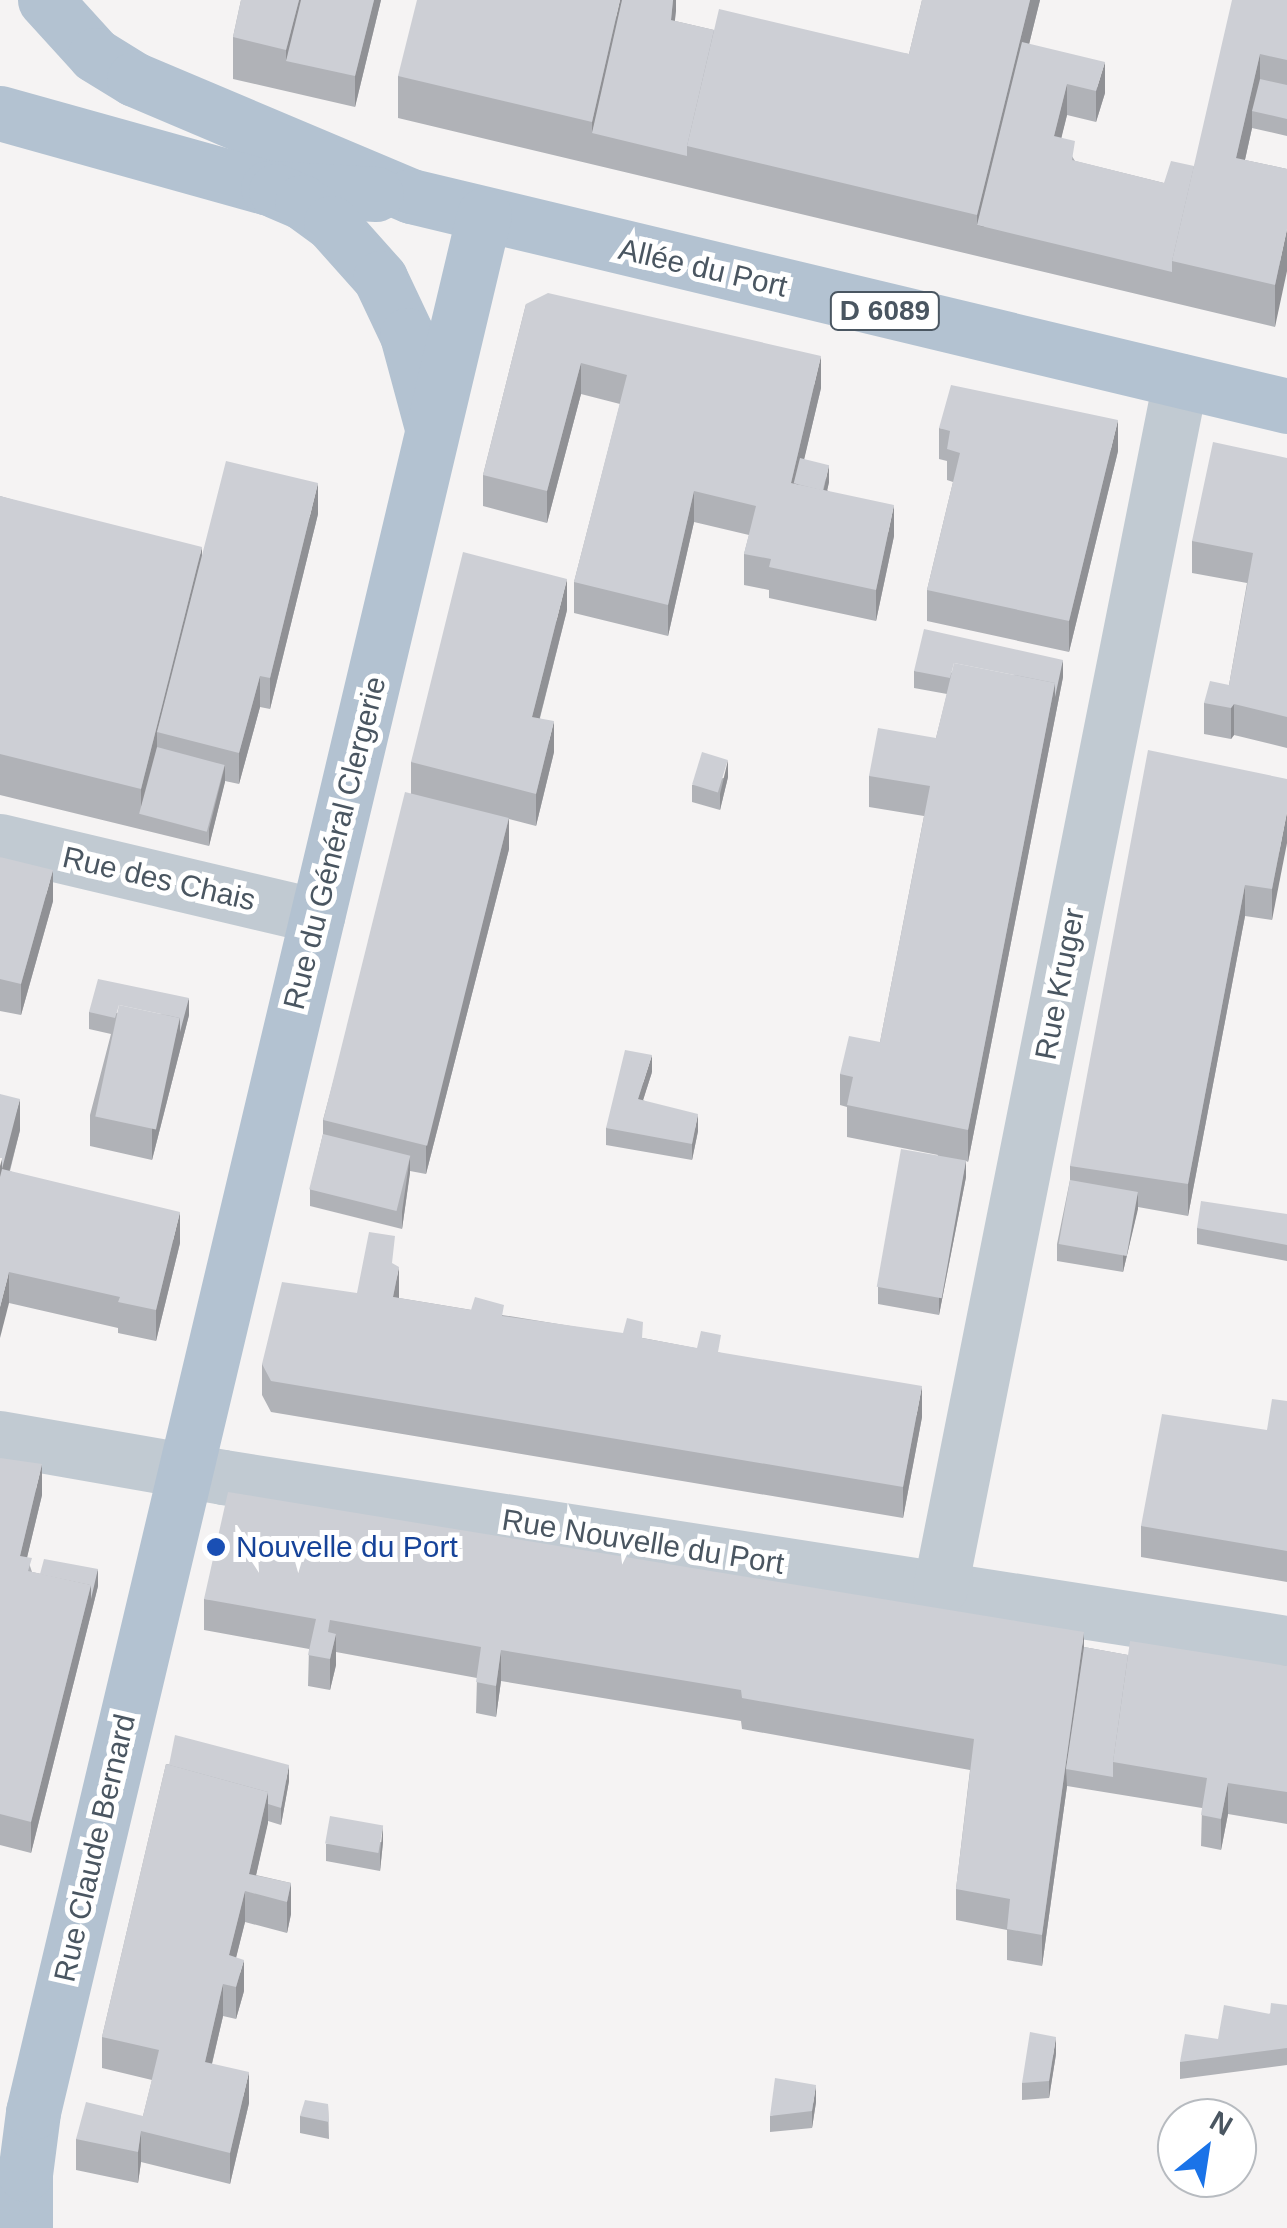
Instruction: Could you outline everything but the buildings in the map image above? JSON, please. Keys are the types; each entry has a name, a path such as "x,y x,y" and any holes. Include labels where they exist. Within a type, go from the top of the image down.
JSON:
{"main road":[{"name":"Allée du Port","path":"45,0 95,55 134,79 412,196 1287,406"},
{"name":"Allée du Port","path":"0,113 268,188 412,196"},
{"path":"268,188 302,202 330,222 380,278 420,372 433,436"},
{"name":"Rue du Général Clergerie","path":"184,1471 484,215"},
{"name":"Rue Claude Bernard","path":"25,2228 25,2174 16,2105 184,1471"}],"street":[{"name":"Rue Kruger","path":"940,1588 1180,381"},
{"name":"Rue des Chais","path":"0,841 317,916"},
{"name":"Rue Nouvelle du Port","path":"0,1438 184,1471 1287,1643"}],"place":[{"name":"Nouvelle du Port","path":"216,1547"}]}
